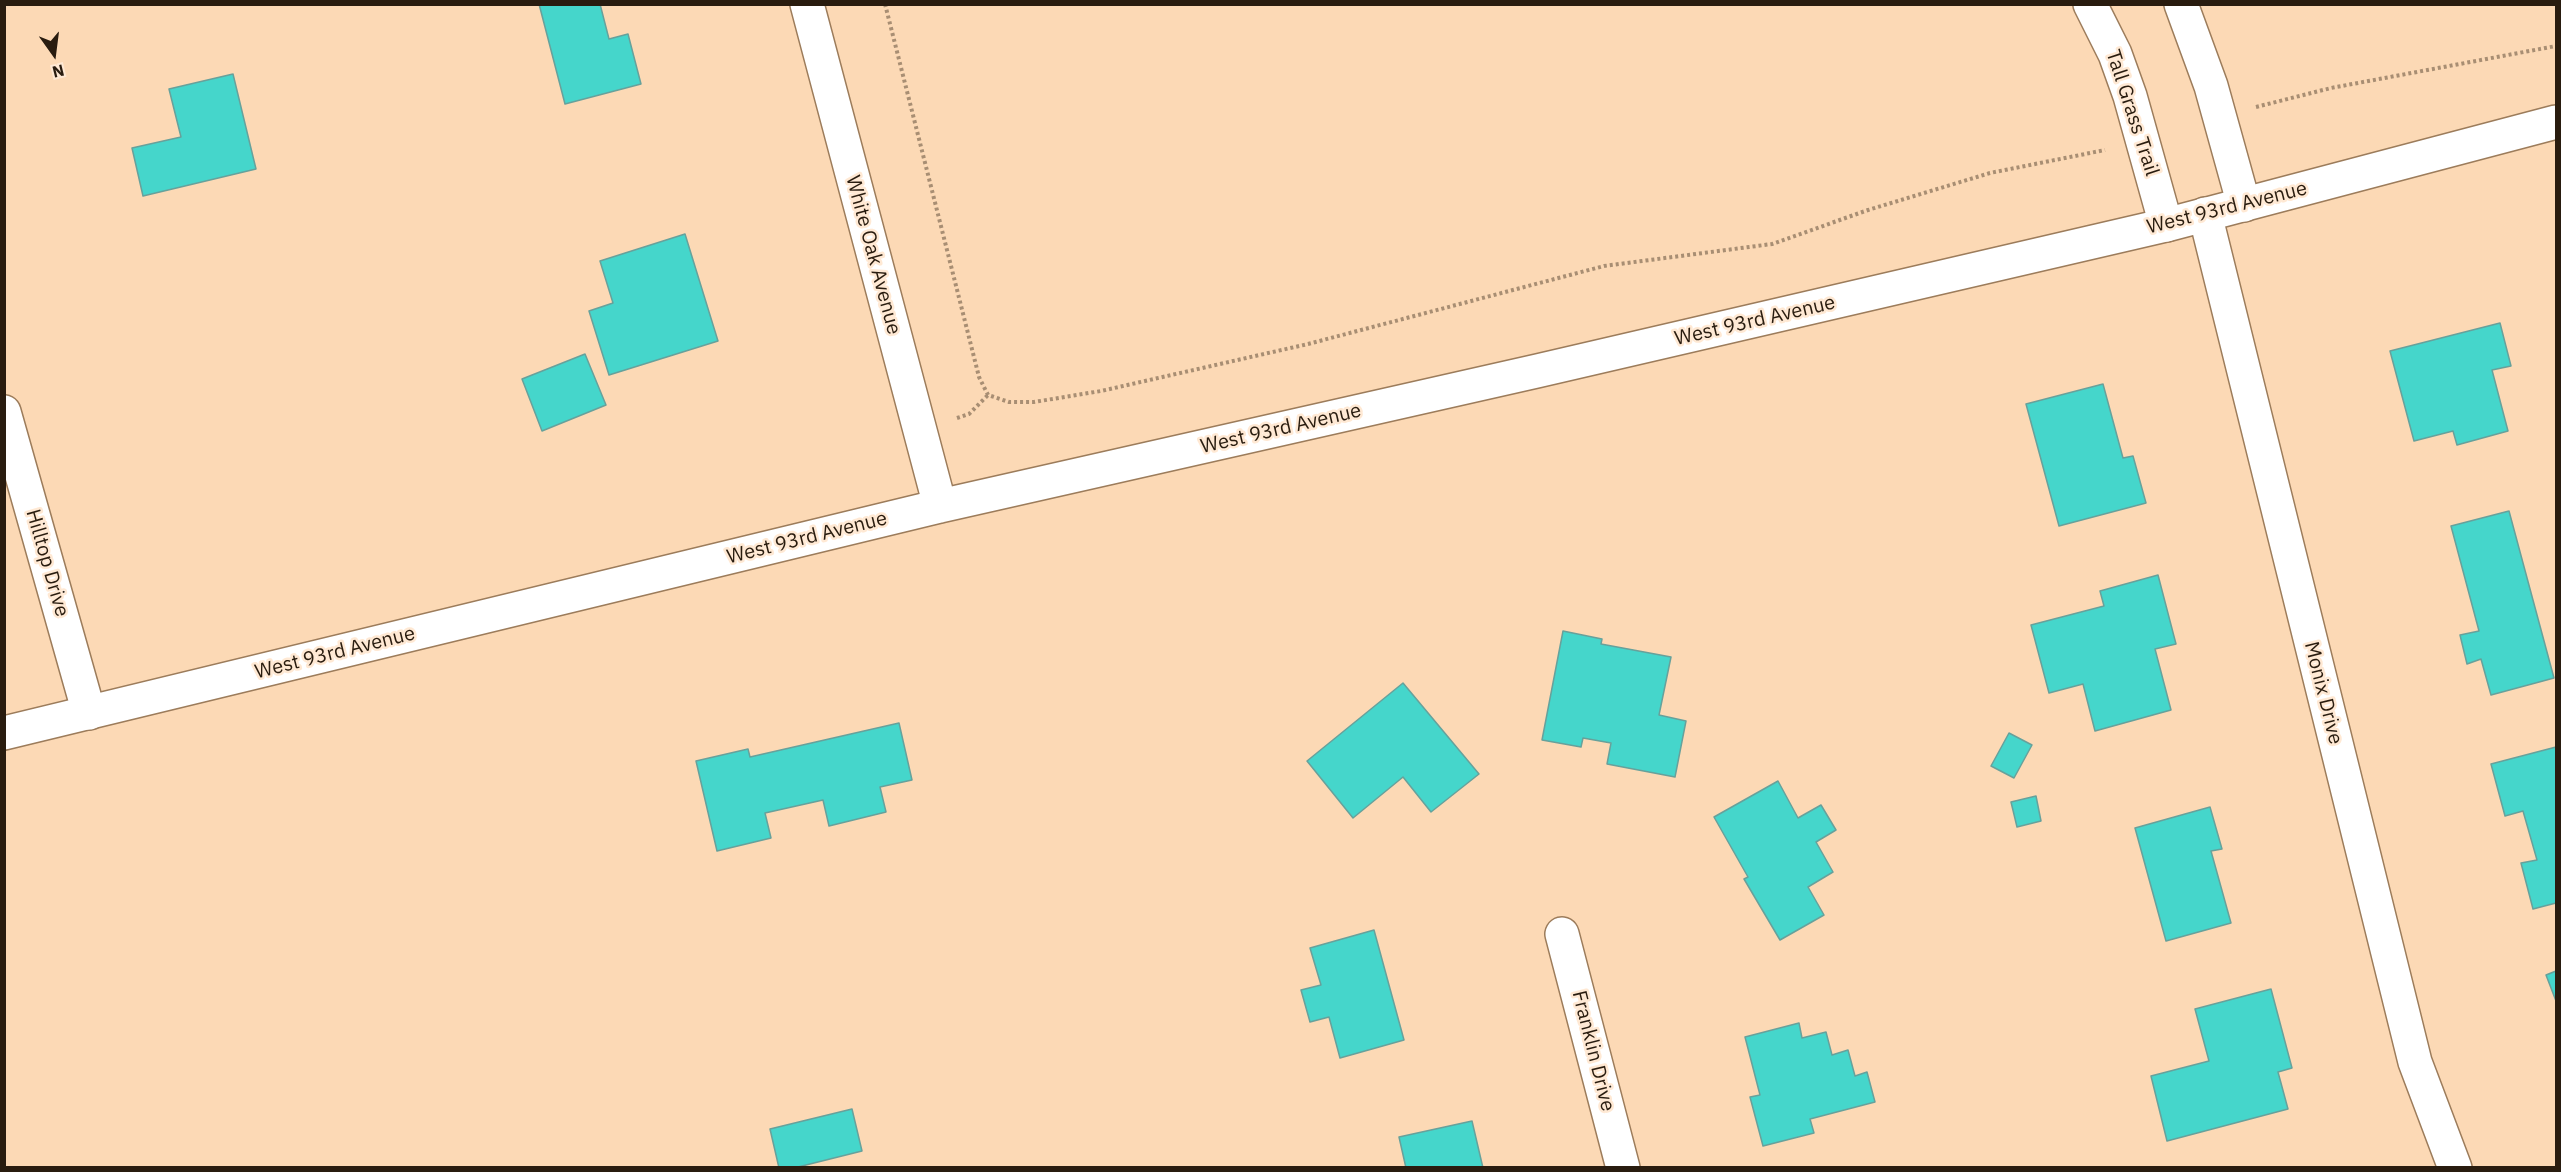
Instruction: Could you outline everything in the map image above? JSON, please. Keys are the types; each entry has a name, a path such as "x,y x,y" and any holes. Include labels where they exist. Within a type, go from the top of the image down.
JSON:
{"street":[{"name":"White Oak Avenue","path":"807,4 940,506"},
{"name":"Tall Grass Trail","path":"2090,4 2115,54 2166,225"},
{"path":"2181,4 2211,86 2244,205"},
{"name":"West 93rd Avenue","path":"4,733 940,506 1526,374 2166,225 2556,122"},
{"name":"Monix Drive","path":"2205,214 2415,1062 2455,1167"},
{"name":"Hilltop Drive","path":"4,412 89,713"},
{"name":"Franklin Drive","path":"1563,934 1623,1167"}],"path":[{"path":"885,4 980,377 988,395 1009,402 1034,402 1101,391 1308,344 1604,266 1772,244 1868,210 1990,173 2103,151 2142,140"},
{"path":"2220,117 2331,88 2556,46"}],"building":[{"path":"539,4 600,4 609,39 628,34 641,84 565,104"},
{"path":"233,74 256,169 143,196 132,148 181,137 169,89"},
{"path":"685,234 718,341 609,375 589,311 613,303 600,261"},
{"path":"2500,323 2511,366 2492,370 2508,431 2457,445 2453,431 2414,441 2390,351"},
{"path":"585,354 606,405 542,431 522,379"},
{"path":"2103,384 2123,458 2133,456 2146,503 2059,526 2026,404"},
{"path":"2509,511 2554,678 2491,695 2481,659 2467,664 2460,635 2479,631 2451,526"},
{"path":"2158,575 2176,644 2155,649 2171,710 2095,731 2083,684 2049,693 2031,625 2104,606 2100,591"},
{"path":"1563,631 1602,639 1601,644 1671,657 1659,715 1686,721 1675,777 1607,764 1611,743 1583,738 1581,747 1542,740"},
{"path":"1403,683 1479,774 1431,812 1403,777 1353,818 1307,761"},
{"path":"899,723 912,780 880,787 886,812 829,826 823,800 765,813 771,838 717,851 696,761 748,749 750,757"},
{"path":"2009,733 2032,745 2014,778 1991,766"},
{"path":"2556,747 2556,903 2533,909 2521,863 2537,860 2523,811 2505,816 2491,764"},
{"path":"1778,781 1798,818 1821,805 1836,830 1816,842 1833,872 1808,887 1824,915 1780,940 1744,879 1748,877 1714,817"},
{"path":"2036,796 2041,821 2017,827 2011,802"},
{"path":"2210,807 2222,849 2211,851 2231,923 2166,941 2135,828"},
{"path":"1374,930 1404,1040 1340,1058 1329,1017 1310,1022 1301,990 1321,985 1310,948"},
{"path":"2556,971 2556,1001 2546,975"},
{"path":"2271,989 2292,1068 2278,1072 2288,1109 2167,1141 2151,1076 2209,1061 2195,1009"},
{"path":"1799,1023 1802,1038 1826,1032 1832,1055 1848,1050 1855,1076 1867,1072 1875,1102 1810,1119 1814,1133 1763,1146 1750,1097 1760,1095 1745,1037"},
{"path":"852,1109 862,1151 794,1168 779,1168 770,1129"},
{"path":"1472,1121 1483,1168 1406,1168 1399,1137"}]}
